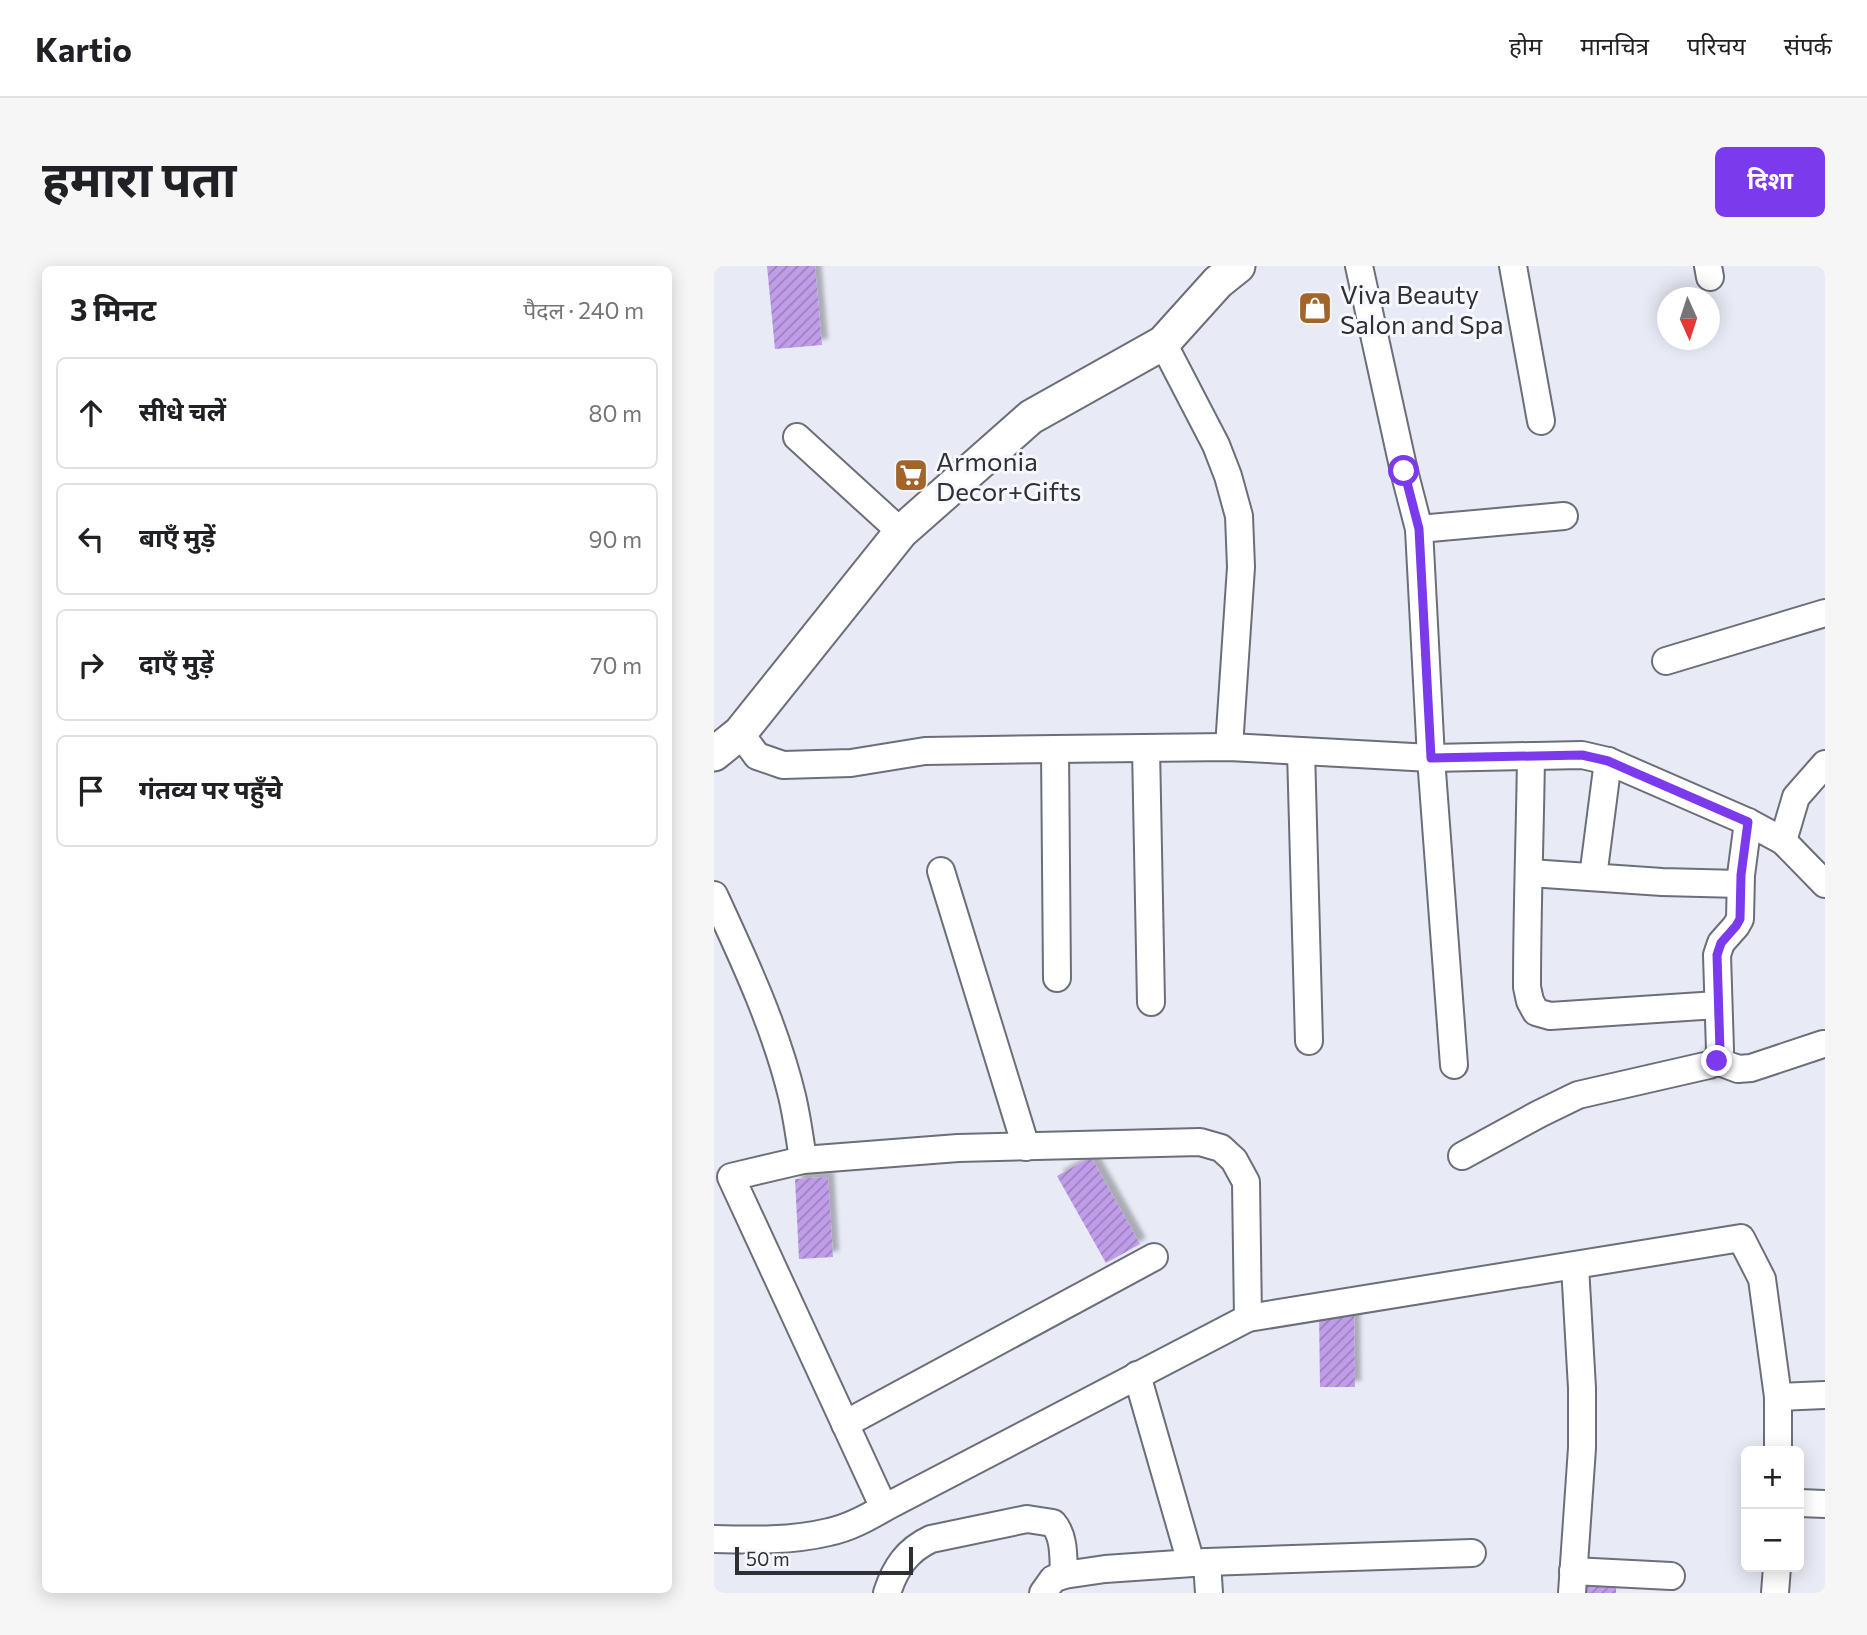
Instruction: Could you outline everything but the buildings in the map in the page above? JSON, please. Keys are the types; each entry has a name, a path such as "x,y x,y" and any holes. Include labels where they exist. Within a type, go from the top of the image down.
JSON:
{"street":[{"path":"714,754 740,733 901,532 1031,417 1163,343 1218,282 1238,266"},
{"path":"1359,266 1419,529 1431,758 1454,1065"},
{"path":"1513,266 1541,421"},
{"path":"1163,343 1216,445 1228,476 1238,516 1241,567 1229,747"},
{"path":"797,437 901,532"},
{"path":"1419,529 1564,516"},
{"path":"1666,661 1825,612"},
{"path":"740,733 757,756 783,765 851,763 925,751 1055,749 1229,747 1431,758 1582,755 1608,761 1748,822 1783,841 1825,884"},
{"path":"1146,748 1151,1002"},
{"path":"1055,749 1057,978"},
{"path":"1301,751 1309,1041"},
{"path":"1531,756 1527,987 1536,1012 1550,1016 1717,1005"},
{"path":"1593,877 1608,761"},
{"path":"1783,841 1796,797 1825,764"},
{"path":"1462,1156 1578,1095 1717,1061 1720,1051 1717,955 1721,943 1740,919 1740,884 1748,822"},
{"path":"942,871 1026,1147"},
{"path":"1530,873 1662,883 1740,884"},
{"path":"714,895 748,970 776,1042 792,1096 803,1160"},
{"path":"1717,1061 1738,1069 1751,1068 1823,1044"},
{"path":"884,1508 845,1424 722,1180 803,1160 958,1149 1200,1142 1221,1148 1234,1160 1246,1182 1248,1318"},
{"path":"714,1539 797,1537 831,1532 856,1523 1248,1318 1741,1238 1762,1279 1778,1397 1778,1446"},
{"path":"845,1424 1154,1257"},
{"path":"1575,1266 1582,1388 1582,1448 1573,1582 1671,1576"},
{"path":"1138,1376 1209,1593"},
{"path":"1778,1397 1825,1395"},
{"path":"1804,1503 1825,1504"},
{"path":"887,1593 896,1571 916,1546 931,1539 1027,1519 1053,1523 1059,1530 1064,1575"},
{"path":"1043,1593 1053,1579 1105,1569 1472,1553"},
{"path":"1775,1593 1777,1572"}],"place":[{"name":"Viva Beauty Salon and Spa","path":"1315,308"},
{"name":"Armonia Decor+Gifts","path":"911,475"}],"route":[{"path":"1404,471 1419,529 1431,758 1582,755 1608,761 1748,822 1740,884 1740,919 1721,943 1717,955 1720,1051 1717,1061"}]}
